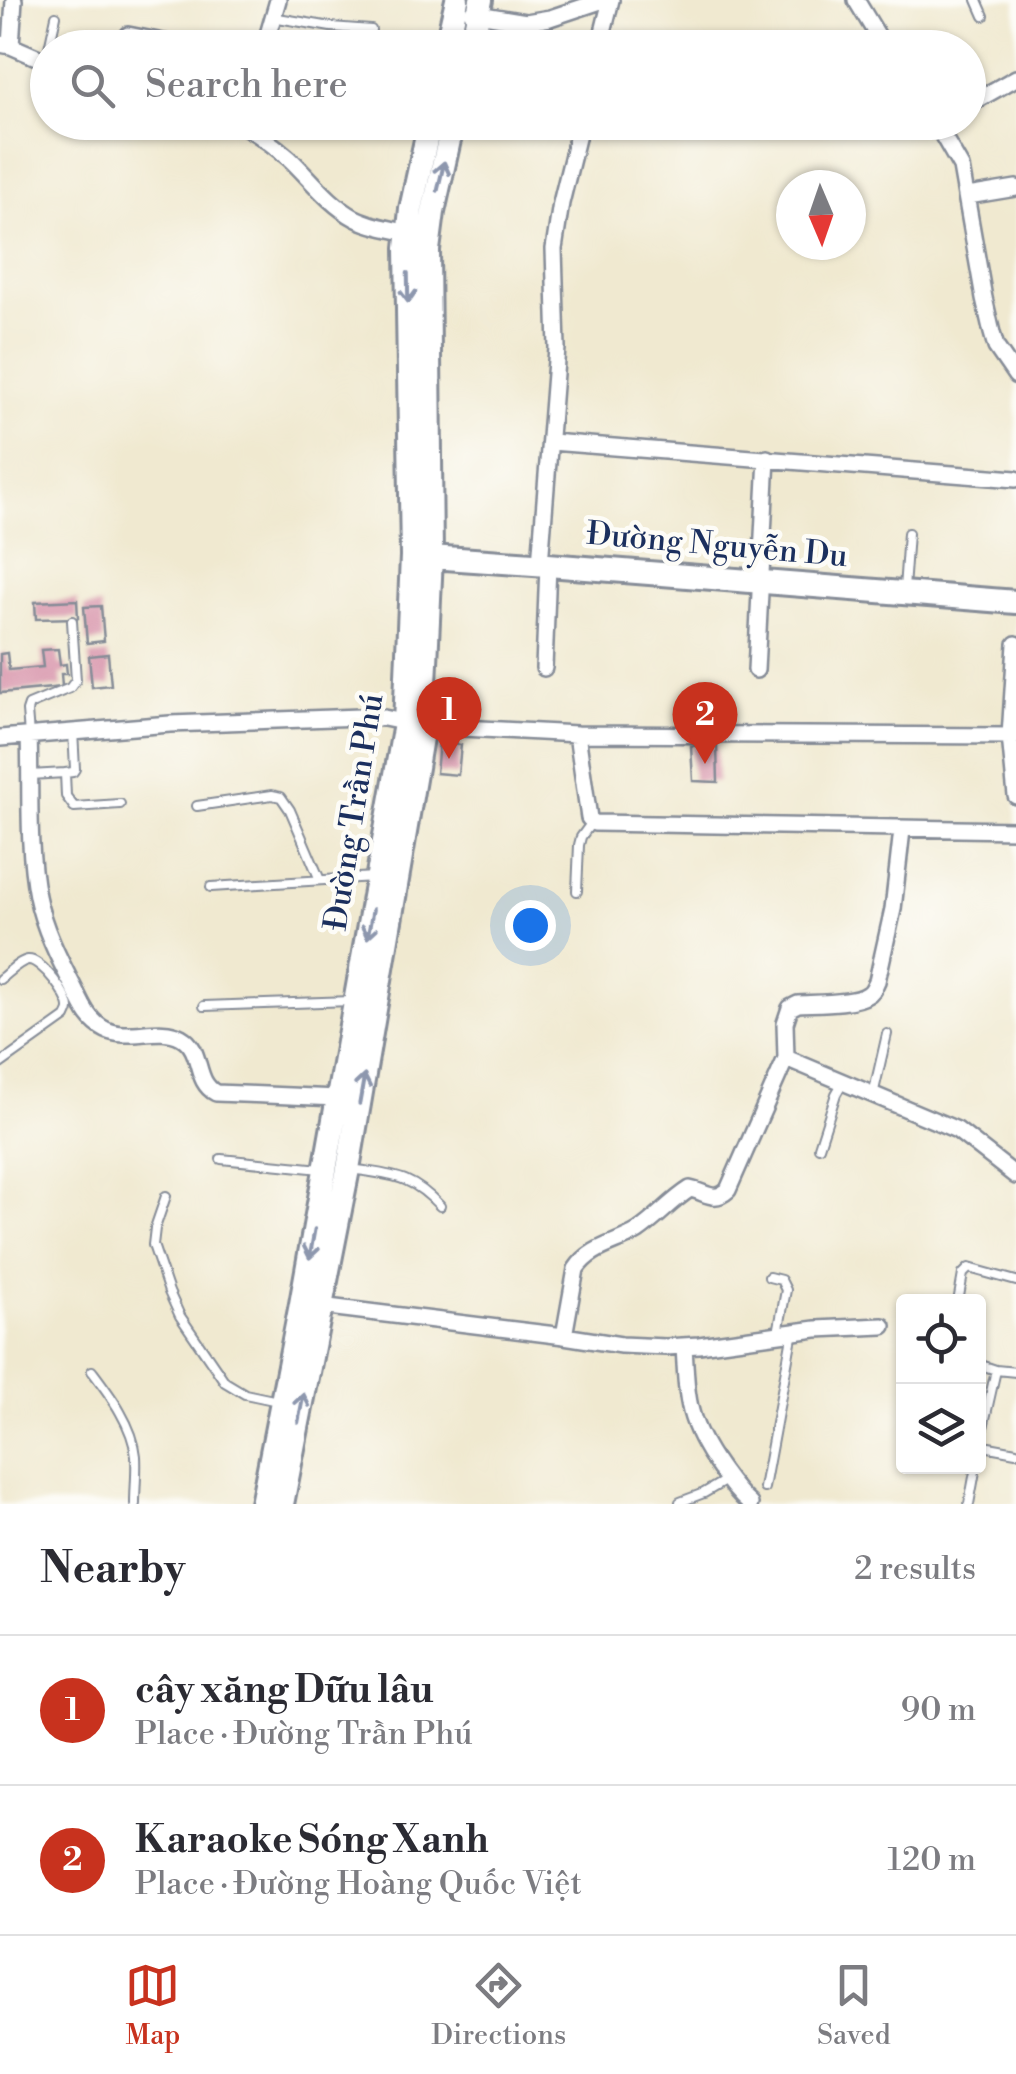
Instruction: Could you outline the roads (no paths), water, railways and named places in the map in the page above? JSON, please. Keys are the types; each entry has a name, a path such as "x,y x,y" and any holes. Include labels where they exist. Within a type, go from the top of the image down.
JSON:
{"main road":[{"path":"455,30 468,6"},
{"name":"Đường Trần Phú","path":"282,1504 311,1305 414,725 428,269 411,209 426,140"},
{"name":"Đường Trần Phú","path":"419,235 433,212 450,140"},
{"name":"Đường Nguyễn Du","path":"422,557 1016,602"},
{"name":"Đường Trần Phú","path":"336,1169 338,1098 378,877 414,725"},
{"name":"Đường Trần Phú","path":"262,1504 282,1402 311,1305"}],"street":[{"path":"6,46 14,0"},
{"path":"269,30 278,0"},
{"path":"468,6 526,22 608,0 603,30"},
{"path":"856,0 874,30"},
{"path":"986,95 1016,78"},
{"path":"267,140 348,214 370,224 419,235"},
{"path":"544,668 544,564 557,348 554,249 577,140"},
{"path":"947,140 961,167 968,196 996,347 1016,376"},
{"path":"968,196 1016,188"},
{"path":"551,442 1016,479"},
{"path":"756,670 766,458"},
{"path":"1016,644 1016,796"},
{"path":"0,738 296,718 372,718 414,725 577,734 1013,736"},
{"path":"577,734 592,822 598,824 1016,830"},
{"path":"29,735 34,882 41,913 88,1016 108,1032 179,1036 195,1052 202,1080 216,1093 338,1098"},
{"path":"564,1336 580,1262 605,1244 636,1232 690,1189 714,1198 728,1190 786,1058 785,1023 790,1008 867,996 877,981 893,909 902,830"},
{"path":"786,1058 957,1130 1016,1176"},
{"path":"311,1305 621,1345 684,1346 786,1332 883,1326"},
{"path":"684,1346 692,1422 728,1480 750,1504"}],"lane":[{"path":"977,0 984,16"},
{"path":"53,30 56,16"},
{"path":"272,17 331,28 371,30"},
{"path":"904,593 908,534"},
{"path":"29,735 30,704 70,688 76,680 72,621"},
{"path":"30,774 75,771 73,731"},
{"path":"65,773 66,796 74,808 120,804"},
{"path":"196,806 281,797 320,880"},
{"path":"577,890 578,850 592,822"},
{"path":"211,888 378,877"},
{"path":"45,968 59,957"},
{"path":"0,979 32,960 45,968 67,999 68,1014 0,1064"},
{"path":"204,1006 356,1000"},
{"path":"873,1094 887,1034"},
{"path":"819,1146 844,1082"},
{"path":"221,1159 336,1169 412,1182 440,1206"},
{"path":"166,1196 154,1228 153,1245 180,1316 225,1382 245,1394 282,1402"},
{"path":"959,1294 963,1274 969,1268 1016,1281"},
{"path":"764,1488 786,1332 786,1290 781,1280 769,1277"},
{"path":"986,1367 1016,1372"},
{"path":"986,1415 996,1370"},
{"path":"92,1371 110,1394 133,1442 136,1504"},
{"path":"986,1447 1016,1452"},
{"path":"969,1504 975,1474"},
{"path":"680,1502 728,1480"}],"place":[{"name":"cây xăng Dữu lâu","path":"449,759"},
{"name":"Karaoke Sóng Xanh","path":"705,764"}]}
